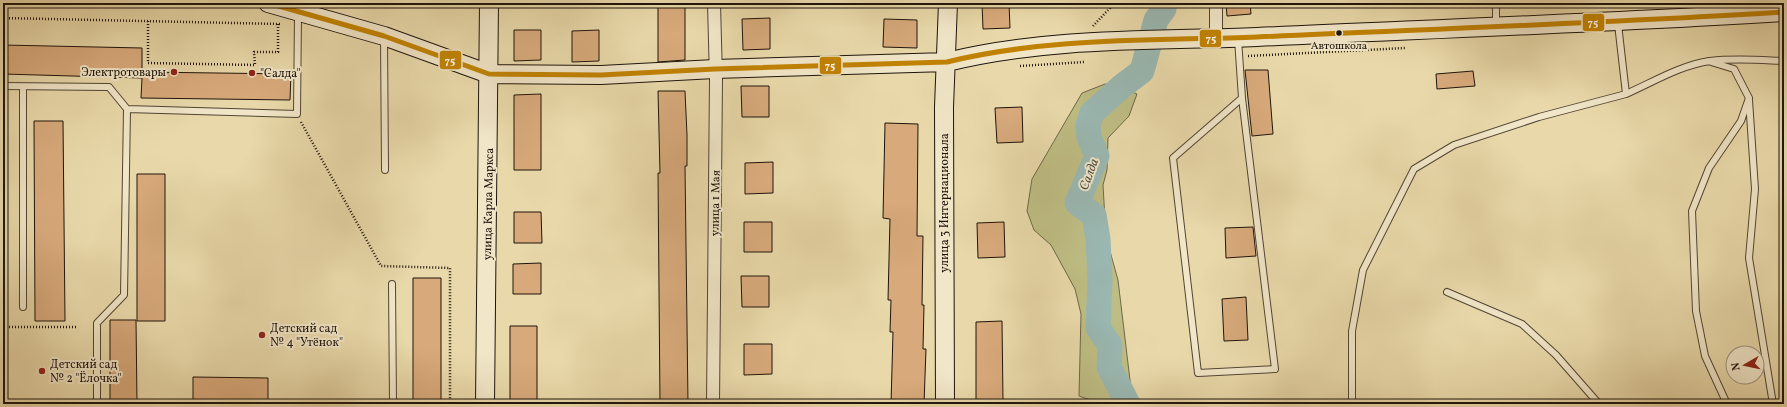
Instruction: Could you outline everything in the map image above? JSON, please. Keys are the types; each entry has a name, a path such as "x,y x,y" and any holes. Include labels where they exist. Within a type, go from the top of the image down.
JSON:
{"street":[{"path":"268,3 298,17 384,36 489,74 601,75 715,69 947,62 973,55 1079,43 1618,22 1784,12"},
{"name":"улица Карла Маркса","path":"485,404 489,3"},
{"name":"улица 1 Мая","path":"713,404 714,3"},
{"name":"улица 3 Интернационала","path":"945,404 944,106 947,62 948,3"},
{"path":"1216,3 1216,38"}],"lane":[{"path":"1496,3 1496,26"},
{"path":"127,109 297,114 298,17"},
{"path":"1618,22 1626,94"},
{"path":"384,36 385,170"},
{"path":"1238,38 1242,98 1275,370 1198,373 1173,158 1242,98"},
{"path":"1352,404 1352,331 1363,270 1414,169 1454,145 1539,117 1626,94 1674,72 1708,61 1738,59 1784,61"},
{"path":"1708,61 1734,69 1749,98 1755,189 1749,258 1773,404"},
{"path":"3,86 109,87 127,109 124,295 97,323 97,404"},
{"path":"23,87 23,307"},
{"path":"1727,404 1705,356 1696,311 1692,211 1709,168 1741,120 1749,98"},
{"path":"392,284 393,404"},
{"path":"1447,292 1522,324 1556,355 1599,404"}],"path":[{"path":"1079,43 1110,8 1111,3"},
{"path":"3,18 278,24 298,17"},
{"path":"148,21 148,63 255,65 254,52 278,52 278,24"},
{"path":"297,114 381,266 450,268 450,404"},
{"path":"3,327 76,327"}],"shaded area":[{"path":"1105,84 1121,87 1137,94 1129,116 1108,138 1107,170 1103,185 1106,237 1118,280 1132,397 1112,403 1099,402 1079,396 1081,314 1075,289 1051,245 1034,230 1027,211 1032,179 1082,93"}],"building":[{"path":"658,3 685,3 685,60 658,62"},
{"path":"982,3 1009,3 1010,28 983,29"},
{"path":"1226,3 1250,3 1251,14 1227,16"},
{"path":"770,18 770,49 743,50 742,19"},
{"path":"884,19 917,20 917,48 883,47"},
{"path":"514,30 541,30 541,60 514,61"},
{"path":"599,30 599,61 572,62 572,31"},
{"path":"3,45 142,48 142,72 291,74 290,100 141,98 142,78 3,74"},
{"path":"1245,70 1268,70 1273,134 1252,136"},
{"path":"1473,71 1475,86 1437,89 1436,74"},
{"path":"741,86 769,86 769,117 742,117"},
{"path":"658,91 685,91 687,135 687,166 685,166 688,404 660,404 658,173 660,173"},
{"path":"541,94 541,170 514,170 514,95"},
{"path":"1022,107 1023,142 997,143 995,108"},
{"path":"34,121 63,121 65,321 35,321"},
{"path":"885,123 918,124 917,236 923,236 923,349 926,349 924,404 891,404 893,332 890,332 891,300 888,300 890,219 883,218"},
{"path":"773,162 773,193 745,194 745,163"},
{"path":"137,174 165,174 165,321 137,321"},
{"path":"514,212 541,212 542,243 514,243"},
{"path":"744,222 772,222 772,252 744,252"},
{"path":"1004,222 1005,257 978,258 977,223"},
{"path":"1253,227 1256,256 1226,258 1225,228"},
{"path":"541,263 541,294 513,294 513,264"},
{"path":"741,276 769,276 769,307 742,307"},
{"path":"413,278 441,278 441,404 413,404"},
{"path":"1246,297 1248,340 1224,341 1222,299"},
{"path":"110,320 136,320 137,404 110,404"},
{"path":"1002,321 1003,401 976,402 976,322"},
{"path":"510,326 537,326 537,404 510,404"},
{"path":"744,344 772,344 772,374 744,375"},
{"path":"193,377 268,378 268,404 193,404"}],"waterway":[{"name":"Салда","path":"1128,404 1109,367 1110,345 1098,328 1100,280 1098,239 1094,215 1077,203 1097,156 1089,137 1088,125 1092,113 1121,87 1142,71 1156,20 1164,9 1163,3"}],"transit line":[{"name":"75","path":"268,3 384,36 489,74 601,75 715,69 947,62 985,54 1062,44 1520,26 1784,12"}],"place":[{"name":"Автошкола","path":"1339,33"},
{"name":"Электротовары","path":"174,72"},
{"name":"\"Салда\"","path":"252,73"},
{"name":"Детский сад № 4 \"Утёнок\"","path":"262,335"},
{"name":"Детский сад № 2 \"Ёлочка\"","path":"42,371"}]}
